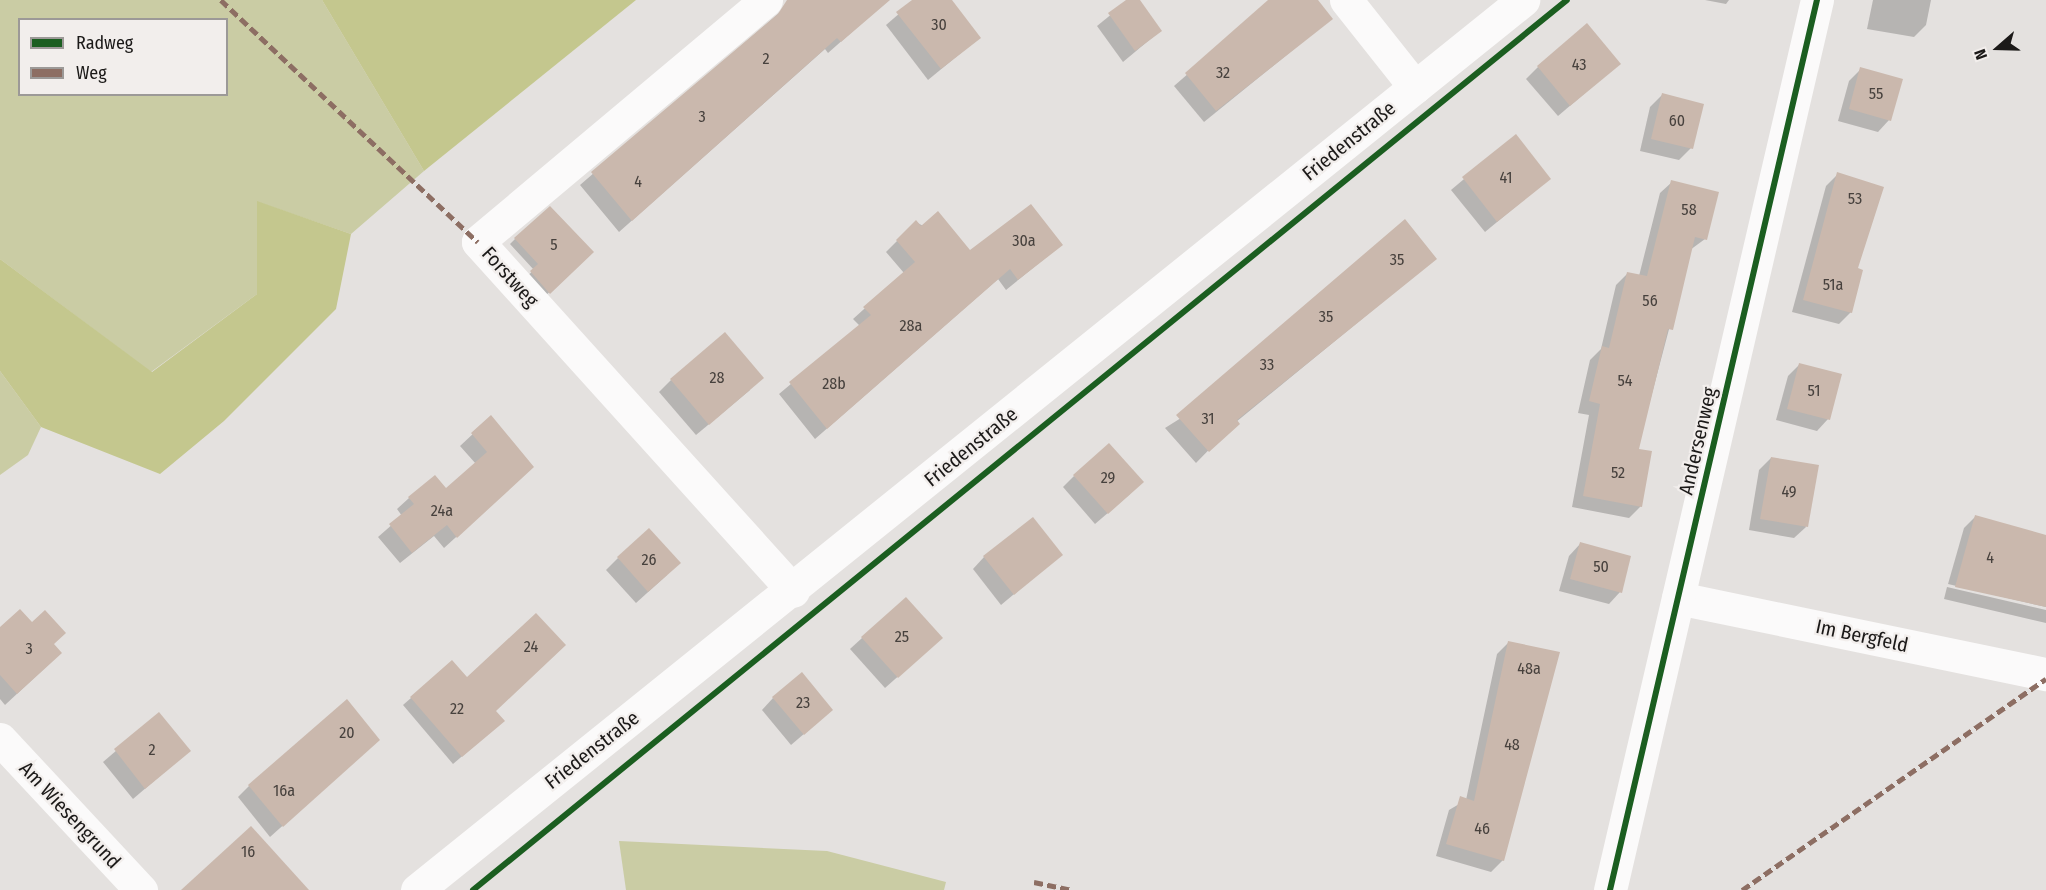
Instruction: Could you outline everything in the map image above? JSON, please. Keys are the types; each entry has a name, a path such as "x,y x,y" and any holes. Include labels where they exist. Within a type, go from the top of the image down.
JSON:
{"street":[{"name":"Forstweg","path":"766,0 478,242 793,591"},
{"path":"1346,0 1415,87"},
{"name":"Friedenstraße","path":"417,890 793,591 1522,0"},
{"name":"Andersenweg","path":"1610,890 1817,0"},
{"name":"Im Bergfeld","path":"1678,598 2046,674"},
{"name":"Am Wiesengrund","path":"0,740 141,890"}],"green space":[{"path":"0,0 322,0 424,171 351,234 258,202 257,294 151,372 0,259"},
{"path":"322,0 636,0 424,171"},
{"path":"257,201 351,234 336,309 224,421 160,474 41,427 0,371 0,259 152,372 257,294"},
{"path":"0,371 41,427 28,455 0,475"},
{"path":"619,841 827,851 946,882 944,890 626,890"}],"building":[{"path":"787,0 890,0 841,42 837,38 632,221 591,172 778,14"},
{"path":"912,0 952,0 981,38 941,69 896,12"},
{"path":"1126,0 1140,0 1162,31 1135,51 1108,13"},
{"path":"1268,0 1318,0 1333,19 1216,111 1185,73"},
{"path":"1587,23 1621,64 1570,106 1537,66"},
{"path":"1860,67 1903,79 1891,121 1849,109"},
{"path":"1662,93 1704,104 1693,149 1651,139"},
{"path":"1516,134 1551,179 1497,222 1462,177"},
{"path":"1837,172 1884,187 1858,268 1863,270 1852,313 1803,300"},
{"path":"1671,180 1719,192 1707,240 1695,237 1673,330 1668,329 1639,449 1652,451 1642,507 1583,496 1600,404 1589,401 1602,346 1609,348 1627,272 1647,276"},
{"path":"1031,204 1063,245 1018,280 1010,269 827,429 789,382 871,315 863,307 915,262 896,240 916,220 921,226 938,211 970,250"},
{"path":"550,206 594,252 550,294 530,271 538,264 514,238"},
{"path":"1405,219 1437,259 1237,420 1240,424 1209,452 1176,415"},
{"path":"725,332 764,378 709,425 670,379"},
{"path":"1799,363 1842,374 1830,420 1787,409"},
{"path":"491,415 534,467 457,538 447,525 412,553 389,524 414,504 408,497 435,475 446,488 487,452 471,433"},
{"path":"1109,443 1144,482 1108,514 1073,475"},
{"path":"1771,457 1819,465 1808,527 1760,519"},
{"path":"1975,515 2046,535 2046,607 1955,587"},
{"path":"1033,517 1063,555 1014,595 983,556"},
{"path":"649,528 681,563 648,592 617,557"},
{"path":"1580,542 1631,556 1622,593 1570,579"},
{"path":"906,597 943,638 898,678 861,637"},
{"path":"20,609 32,622 45,610 66,633 54,644 62,653 17,694 0,675 0,627"},
{"path":"536,613 566,645 496,711 505,721 462,757 410,697 452,660 467,677"},
{"path":"1508,641 1560,652 1504,861 1446,844 1460,796 1474,801"},
{"path":"802,672 833,710 804,735 772,697"},
{"path":"347,699 380,740 283,827 248,785"},
{"path":"159,712 191,751 145,789 114,749"},
{"path":"251,826 309,890 181,890"}],"marked path":[{"path":"221,0 478,242"},
{"path":"1742,890 2046,679"},
{"path":"1034,882 1073,890"}],"cycle path":[{"path":"473,890 1567,0"},
{"path":"1610,890 1817,0"}]}
